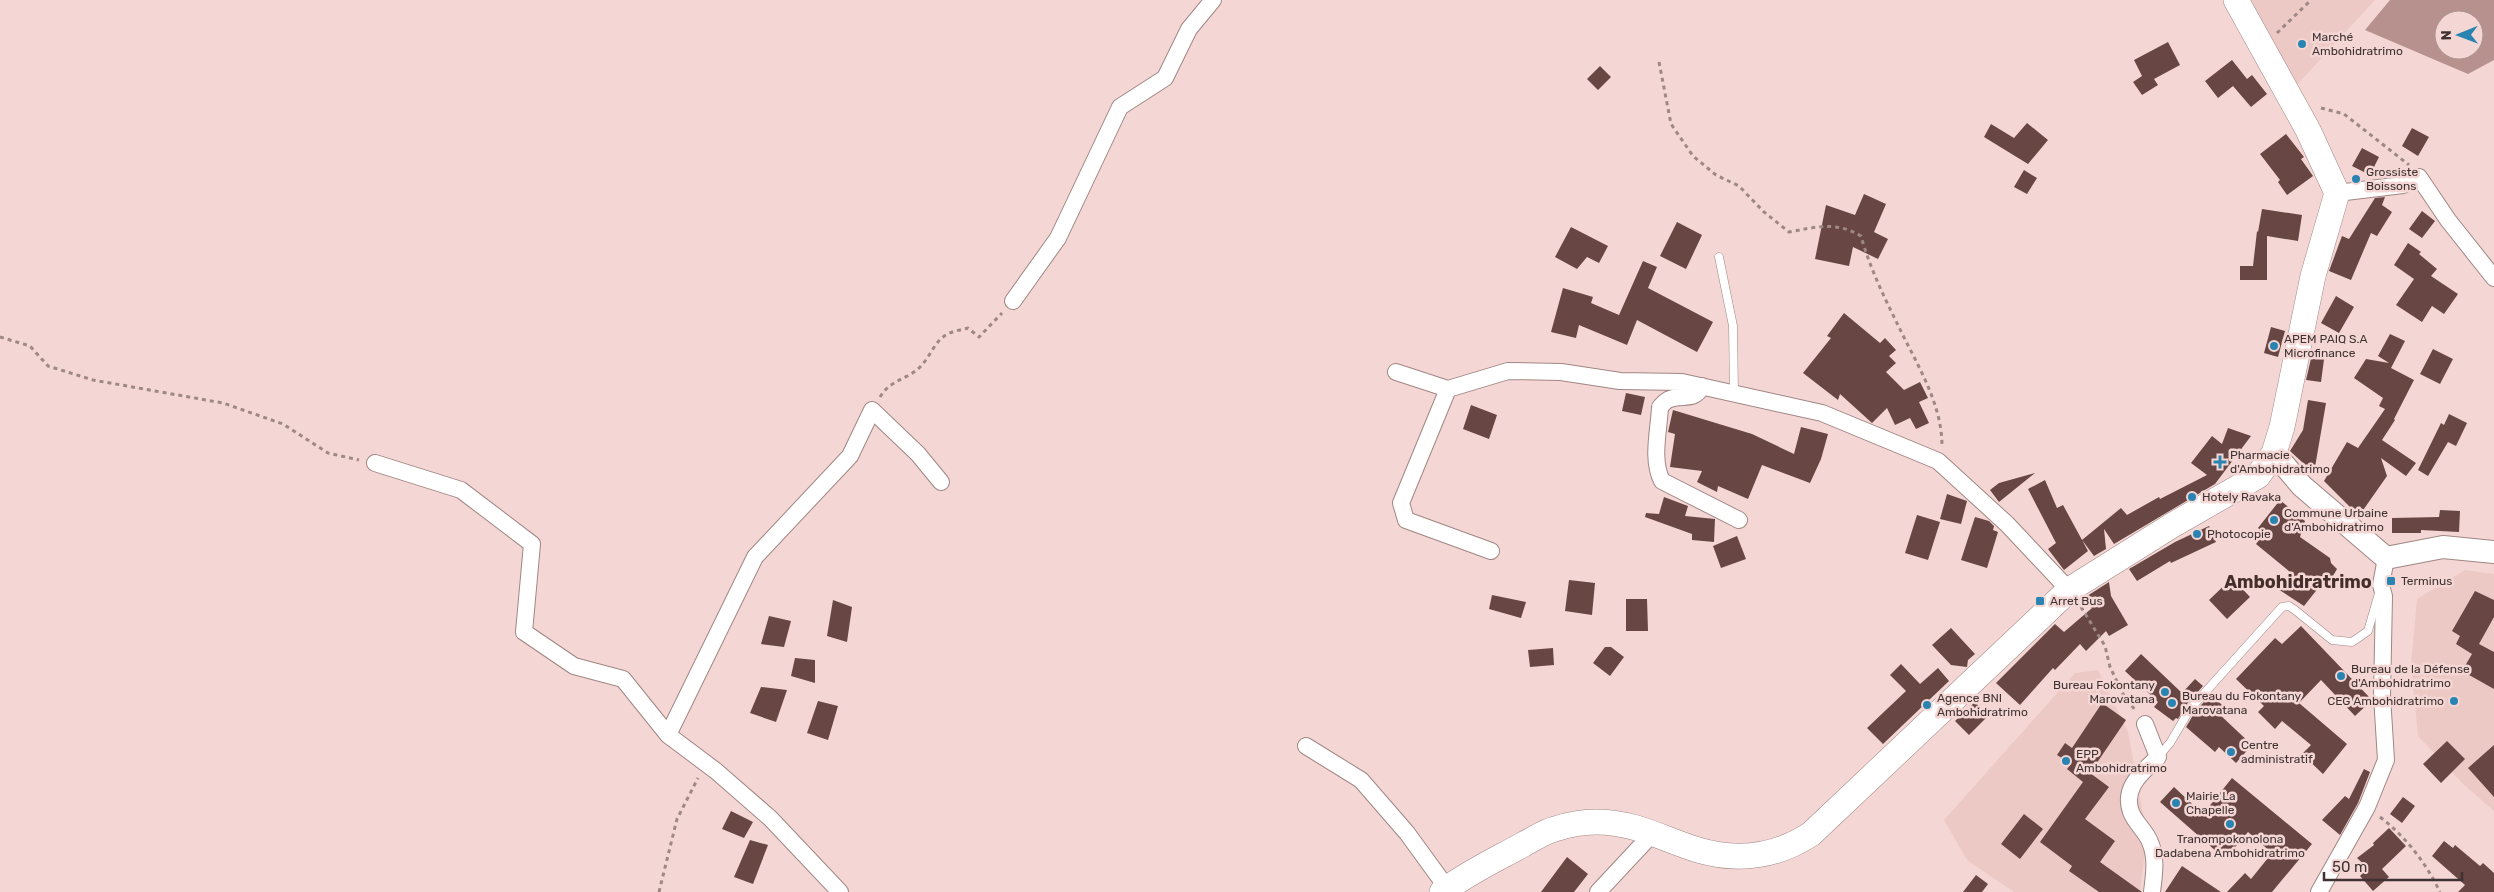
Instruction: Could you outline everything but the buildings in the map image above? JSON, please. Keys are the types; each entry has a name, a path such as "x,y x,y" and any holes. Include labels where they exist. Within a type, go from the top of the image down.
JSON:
{"main road":[{"path":"1445,890 1480,868 1553,829 1594,822 1625,823 1654,832 1697,850 1721,855 1752,855 1791,846 1811,834 2069,590 2171,526 2258,476 2274,454 2282,427 2313,276 2337,192 2292,100 2236,0"}],"street":[{"path":"1013,301 1058,238 1120,107 1165,78 1189,29 1214,0"},
{"path":"2337,192 2402,185 2420,176 2448,220 2494,278"},
{"path":"1396,372 1448,389 1508,371 1561,372 1620,381 1682,382 1822,413 1938,461 2007,524 2069,590"},
{"path":"1702,386 1700,392 1693,397 1669,399 1660,406 1658,473 1662,481 1739,520"},
{"path":"1448,389 1401,503 1406,520 1491,551"},
{"path":"668,735 756,557 850,456 872,410 918,454 940,482"},
{"path":"2274,454 2302,486 2386,558"},
{"path":"375,463 461,490 532,544 524,632 574,666 623,679 668,735 770,818 840,892"},
{"path":"2258,476 2302,486"},
{"path":"2386,558 2443,547 2494,552"},
{"path":"2319,892 2367,807 2386,760 2382,696 2384,596 2381,585 2386,558"},
{"path":"2145,724 2158,757 2135,779 2129,795 2131,812 2150,841 2155,864 2152,892"},
{"path":"1306,746 1361,780 1407,833 1445,890"},
{"path":"1598,892 1654,832"}],"lane":[{"path":"1719,257 1733,326 1734,393"},
{"path":"2158,757 2170,743 2190,709 2282,607 2289,606 2332,640 2352,642 2368,631 2381,585"}],"path":[{"path":"2262,46 2288,24 2311,0"},
{"path":"1660,62 1671,124 1693,156 1716,175 1739,186 1764,212 1789,232 1831,226 1847,228 1861,236 1866,256 1896,322 1920,368 1934,405 1942,444 1938,461"},
{"path":"2292,100 2344,114 2405,160 2420,176"},
{"path":"872,410 887,386 918,369 932,354 934,346 945,335 968,328 979,337 994,320"},
{"path":"0,337 30,346 48,366 93,380 223,403 283,424 328,453 375,463"},
{"path":"2069,590 2105,646 2110,667 2124,696 2145,724"},
{"path":"659,892 677,819 694,782 708,766"},
{"path":"2367,807 2394,828 2428,869 2440,892"}],"shaded area":[{"name":"Marché Ambohidratrimo","path":"2243,0 2375,0 2295,87"},
{"path":"2390,0 2494,0 2494,60 2468,74 2435,60 2484,60 2484,10 2434,10 2434,59 2365,30"},
{"name":"CEG Ambohidratrimo","path":"2465,570 2494,574 2494,811 2463,784 2418,736 2411,665 2417,599"},
{"name":"EPP Ambohidratrimo","path":"2098,670 2128,732 2147,836 2140,892 2014,892 1967,860 1944,820 2075,673"}],"place":[{"name":"Marché Ambohidratrimo","path":"2302,44"},
{"name":"Grossiste Boissons","path":"2356,179"},
{"name":"APEM PAIQ S.A Microfinance","path":"2274,346"},
{"name":"Pharmacie d'Ambohidratrimo","path":"2220,462"},
{"name":"Hotely Ravaka","path":"2192,497"},
{"name":"Commune Urbaine d'Ambohidratrimo","path":"2274,520"},
{"name":"Photocopie","path":"2197,534"},
{"name":"Terminus","path":"2391,581"},
{"name":"Arret Bus","path":"2040,601"},
{"name":"Bureau de la Défense d'Ambohidratrimo","path":"2341,676"},
{"name":"Bureau Fokontany Marovatana","path":"2165,692"},
{"name":"CEG Ambohidratrimo","path":"2454,701"},
{"name":"Bureau du Fokontany Marovatana","path":"2172,703"},
{"name":"Agence BNI Ambohidratrimo","path":"1927,705"},
{"name":"Centre administratif","path":"2231,752"},
{"name":"EPP Ambohidratrimo","path":"2066,761"},
{"name":"Mairie La Chapelle","path":"2176,803"},
{"name":"Tranompokonolona Dadabena Ambohidratrimo","path":"2230,824"}],"district":[{"name":"Ambohidratrimo","path":"2298,582"}]}
